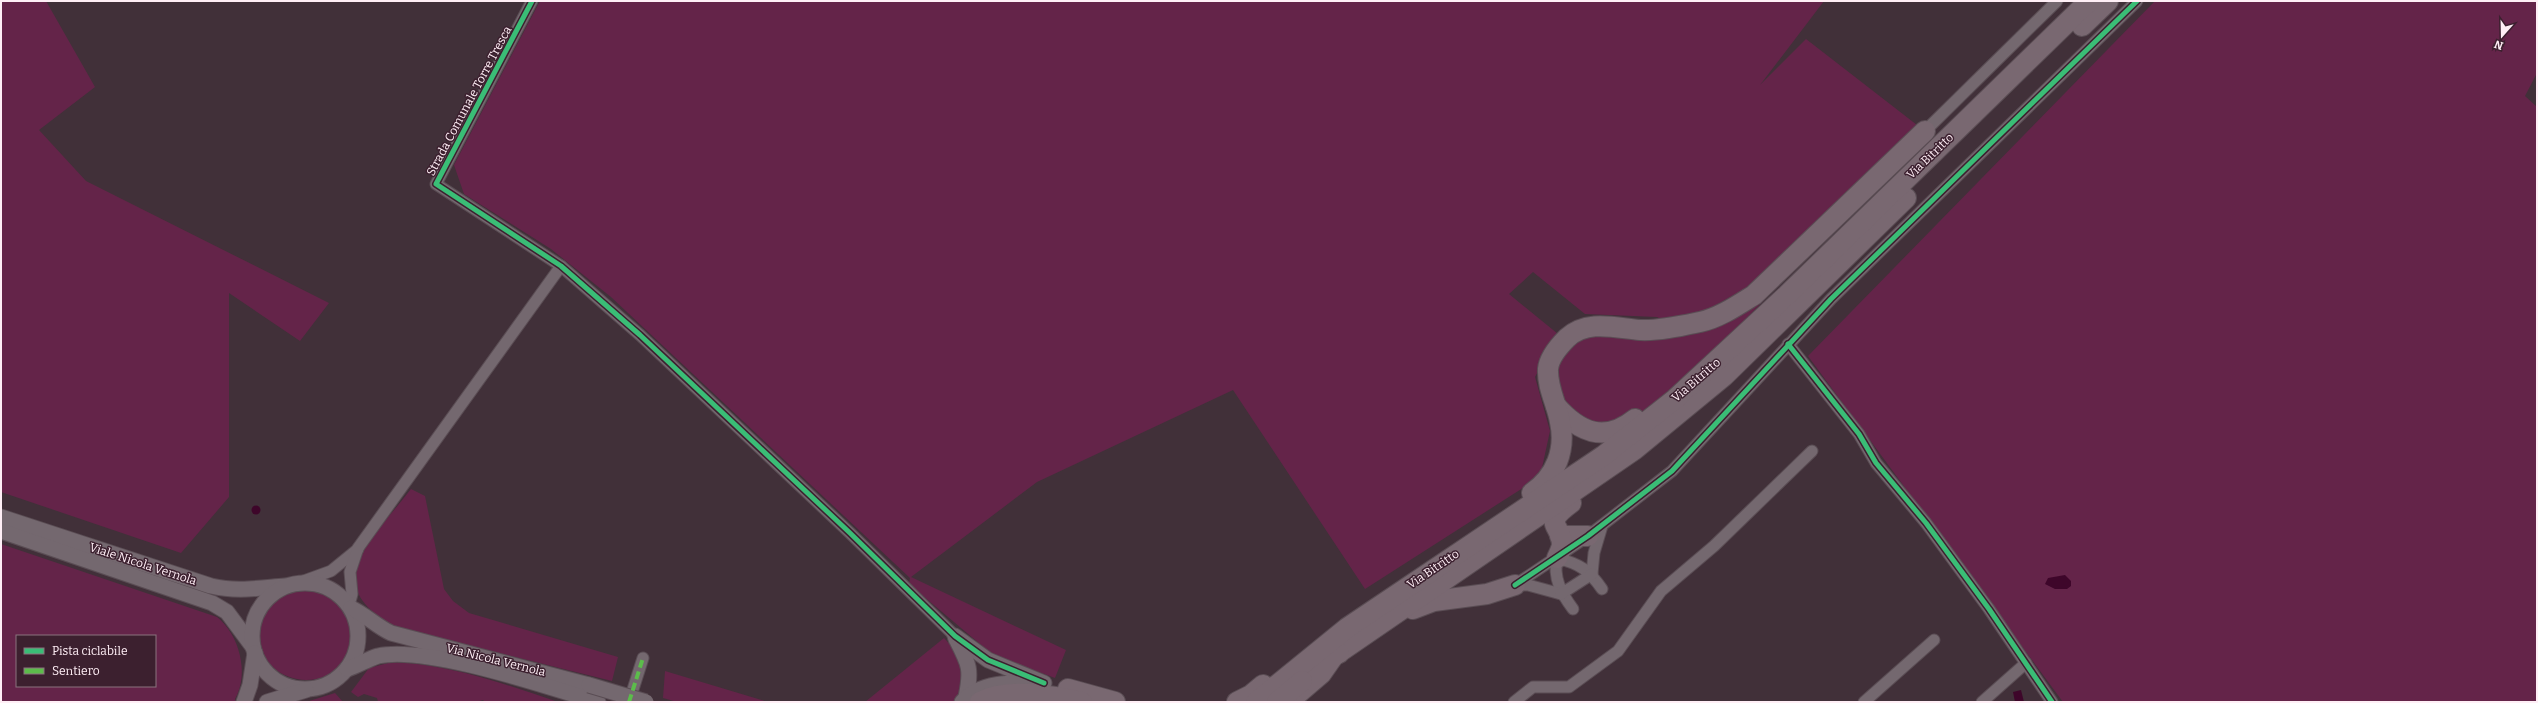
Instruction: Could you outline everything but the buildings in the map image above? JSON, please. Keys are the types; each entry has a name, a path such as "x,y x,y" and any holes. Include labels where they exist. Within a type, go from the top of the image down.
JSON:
{"highway":[{"name":"Via Bitritto","path":"1256,702 1347,628 1626,439 1714,365 2089,1"},
{"name":"Via Bitritto","path":"1277,702 1335,654 1611,467 1655,433 1729,371 2108,1"},
{"path":"1499,526 1508,509 1539,488 1554,470 1561,454 1562,440 1560,421 1550,388 1548,368 1557,351 1568,337 1584,328 1611,326 1641,330 1702,322 1754,295 1925,131"},
{"path":"1554,405 1575,424 1587,430 1600,433 1614,431 1626,426 1714,354 1763,318"},
{"path":"1557,558 1562,546 1560,536 1555,529 1555,521 1561,511 1619,469 1655,433"},
{"path":"1560,536 1595,531"},
{"path":"1289,702 1321,674 1335,654 1356,647 1393,620 1423,604 1487,594 1515,585"},
{"path":"1237,702 1251,695 1333,627 1374,598 1398,593"},
{"path":"1044,684 1115,702"},
{"path":"969,700 1018,694 1082,702"}],"main road":[{"name":"Viale Nicola Vernola","path":"1,517 211,586 246,591 293,584"},
{"name":"Viale Nicola Vernola","path":"1,531 212,603 226,612 254,650"},
{"path":"244,702 250,685 254,650 252,631 259,610 274,592 293,584 312,583 326,587 339,594 350,606 359,633 354,658 347,669 335,681 267,702"},
{"name":"Via Nicola Vernola","path":"350,606 364,614 380,628 390,633 591,695"},
{"path":"955,636 988,660 1044,684"},
{"path":"955,636 968,662 971,676 969,700"},
{"path":"254,650 260,664 276,681 287,686 310,689"},
{"name":"Via Nicola Vernola","path":"347,669 377,656 397,654 419,656 495,672 591,695 646,702"},
{"path":"969,700 986,687 1021,682 1044,684"}],"street":[{"name":"Strada Comunale Torre Tresca","path":"532,1 436,184 560,266"},
{"path":"1925,131 2057,1"},
{"path":"1515,585 1595,531 1672,471 1788,344 2137,1"},
{"path":"293,584 331,571 358,548 560,266 652,346 850,533 955,636"},
{"path":"1788,344 1850,423 1876,463 1926,523 2052,702"},
{"path":"1514,702 1532,687 1569,686 1618,651 1661,591 1714,546 1812,451"},
{"path":"1592,574 1595,531"},
{"path":"350,606 352,594 350,572 358,548"},
{"path":"1557,558 1573,562 1592,574 1602,589"},
{"path":"1557,558 1556,567 1561,594 1573,609"},
{"path":"1515,585 1528,585 1561,594 1592,574"},
{"path":"1864,702 1934,640"},
{"path":"629,702 643,658"},
{"path":"1982,702 2026,663"}],"shaded area":[{"path":"1,1 46,1 95,87 39,130 86,181 329,303 300,341 229,293 229,497 181,553 1,492"},
{"path":"540,1 1824,1 1760,85 1806,39 1917,125 1752,285 1694,317 1670,324 1657,317 1585,314 1533,272 1509,294 1558,334 1535,377 1550,431 1540,477 1365,589 1233,390 1037,482 911,577 1066,650 1055,678 993,655 909,584 910,578 611,297 551,249 464,194 454,165"},
{"path":"2155,1 2537,1 2537,73 2525,96 2537,107 2537,702 2063,702 1808,356"},
{"path":"1769,295 1733,332 1676,385 1635,417 1614,431 1563,415 1555,370 1567,348 1583,339 1604,334 1665,339 1700,333 1732,319"},
{"path":"411,489 425,496 444,589 453,601 469,613 618,657 612,681 398,628 373,612 359,595 355,578 359,561 368,544 381,526"},
{"path":"254,506 258,506 260,510 258,514 254,514 252,512 252,508"},
{"path":"1,544 217,617 225,624 231,633 240,655 242,678 235,699 236,702 1,702"},
{"path":"2065,575 2071,581 2071,586 2067,589 2055,589 2045,584 2048,578"},
{"path":"311,590 334,598 347,610 352,628 352,646 349,655 344,662 330,674 314,679 297,679 282,674 270,664 261,651 258,635 262,617 270,603 281,595 295,591"},
{"path":"944,638 955,652 963,669 963,686 960,694 953,702 865,702"},
{"path":"392,662 456,671 497,682 558,702 485,702 483,700 476,702 378,702 377,698 364,694 358,697 351,692 369,668"},
{"path":"665,671 768,702 677,702 663,698"},
{"path":"2021,690 2024,702 2015,702 2013,692"},
{"path":"335,693 343,702 306,702"}],"marked path":[{"path":"629,702 643,658"}],"cycle path":[{"path":"532,1 436,184 561,266 640,335 850,533 955,636 988,660 1044,683"},
{"path":"1515,585 1588,536 1672,471 1831,299 2137,1"},
{"path":"1788,344 1859,434 1876,463 1926,523 1989,609 2052,702"}]}
